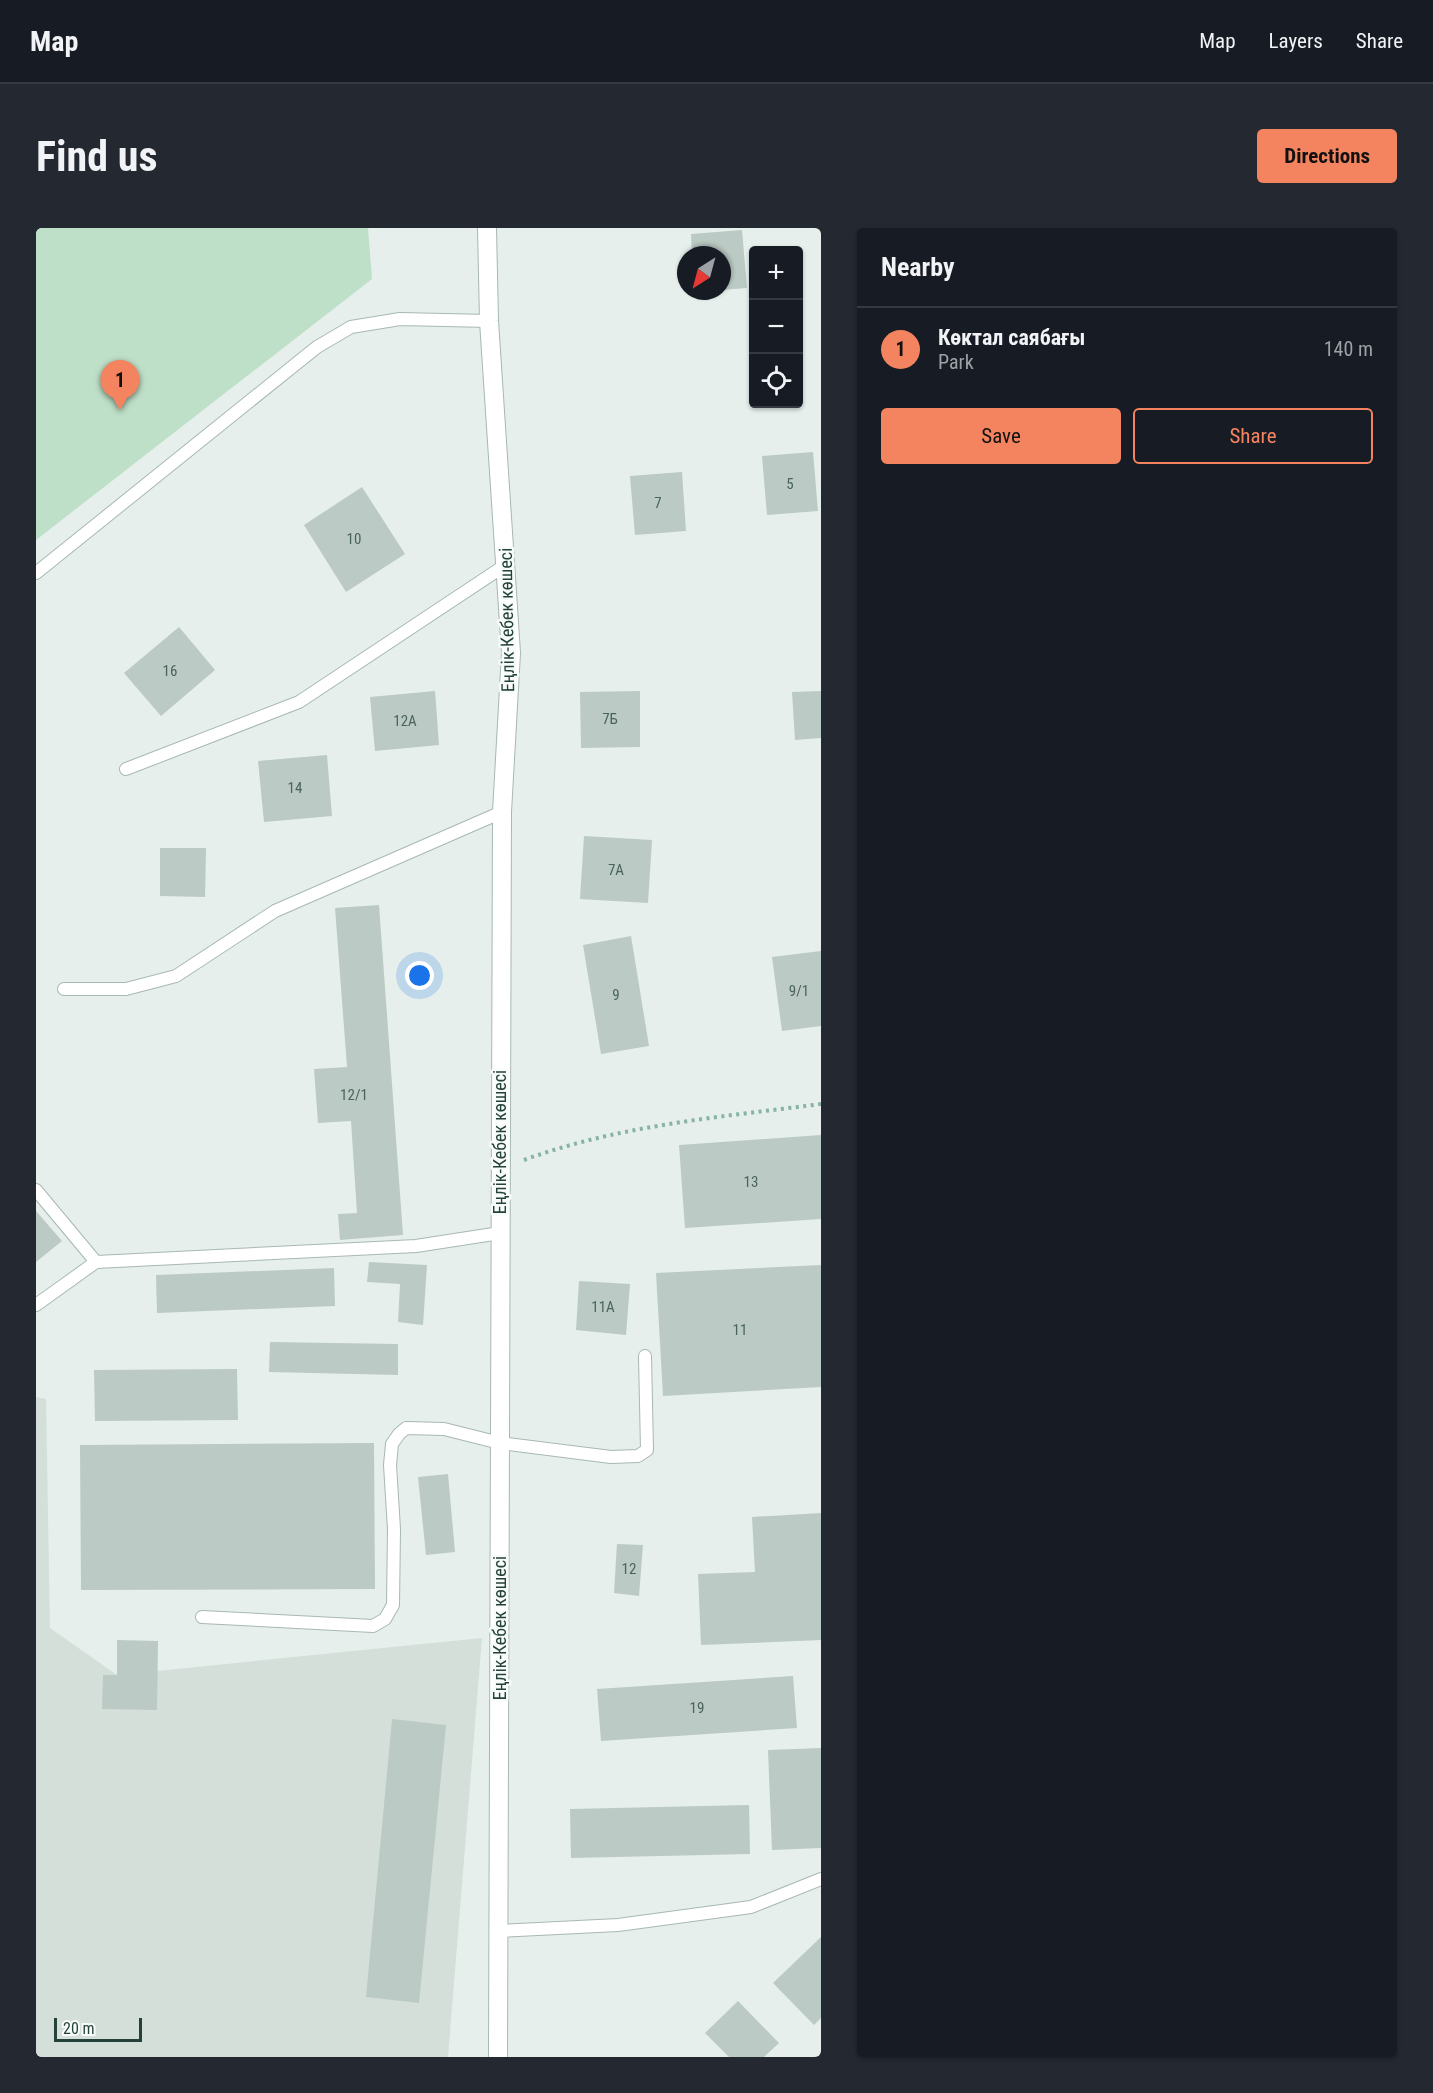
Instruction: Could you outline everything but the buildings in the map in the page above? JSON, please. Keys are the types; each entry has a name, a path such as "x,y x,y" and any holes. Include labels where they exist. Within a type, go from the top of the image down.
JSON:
{"street":[{"name":"Еңлік-Кебек көшесі","path":"487,228 489,321 507,564 511,653 502,812 498,2057"}],"lane":[{"path":"36,573 317,347 351,327 400,319 489,321"},
{"path":"126,769 300,702 507,564"},
{"path":"63,989 126,989 176,976 275,911 502,812"},
{"path":"36,1190 96,1262"},
{"path":"36,1305 96,1262 416,1245 500,1233"},
{"path":"202,1617 373,1626 386,1619 393,1605 394,1528 390,1465 393,1444 399,1434 406,1428 444,1429 500,1443 611,1457 644,1454 647,1450 648,1420 645,1356"},
{"path":"499,1931 618,1925 751,1907 821,1879"}],"path":[{"path":"500,1168 573,1142 676,1123 821,1104"}],"shaded area":[{"path":"36,1397 46,1399 50,1628 117,1675 482,1638 448,2057 36,2057"}],"green space":[{"path":"36,228 368,228 372,279 36,540"}],"place":[{"name":"Көктал саябағы","path":"120,410"}]}
